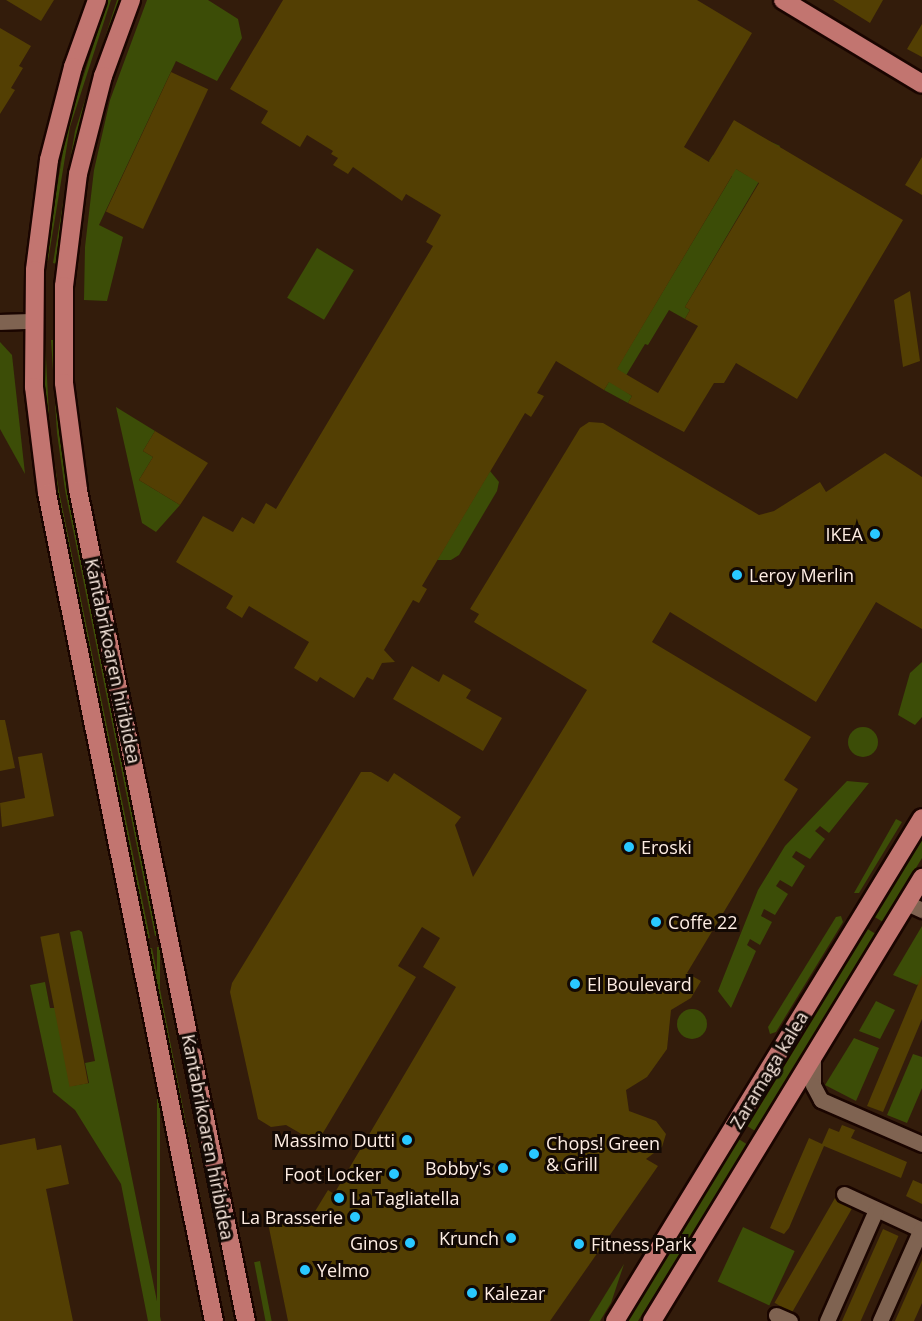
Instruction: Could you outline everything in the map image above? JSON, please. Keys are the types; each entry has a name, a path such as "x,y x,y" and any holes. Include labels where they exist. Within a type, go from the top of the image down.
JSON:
{"main road":[{"name":"Kantabrikoaren hiribidea","path":"97,0 73,67 50,160 32,321 34,387 47,493 214,1321"},
{"name":"Kantabrikoaren hiribidea","path":"130,0 103,76 78,174 65,279 64,383 78,490 246,1321"},
{"path":"783,0 922,84"},
{"name":"Zaramaga kalea","path":"615,1321 922,818"},
{"name":"Zaramaga kalea","path":"652,1321 813,1057 915,906 922,878"}],"street":[{"path":"0,322 32,321"},
{"path":"813,1057 813,1085 821,1100 922,1144"},
{"path":"844,1194 921,1229 880,1321"},
{"path":"826,1321 876,1210"}],"green space":[{"path":"108,0 111,0 70,127 48,261 45,261 67,127"},
{"path":"117,0 121,0 79,129 57,264 53,263 75,131"},
{"path":"147,0 208,0 238,19 242,38 217,81 176,61 99,225 123,237 107,301 84,300 85,247 94,170 110,100"},
{"path":"769,141 780,146 685,307 690,310 685,319 669,310 648,345 645,344 619,387 632,396 628,403 604,390 732,176 709,161 713,155 748,176"},
{"path":"317,248 354,270 324,320 287,298"},
{"path":"42,340 45,340 50,434 59,491 150,938 147,938 56,492 47,434"},
{"path":"51,340 54,340 59,433 68,490 158,936 155,936 65,490 57,433"},
{"path":"0,342 12,355 25,474 0,429"},
{"path":"116,407 155,431 143,451 153,457 139,480 180,505 156,532 142,523"},
{"path":"490,471 499,482 497,491 459,555 451,560 437,560"},
{"path":"922,662 922,717 915,725 898,715 910,673"},
{"path":"863,727 869,728 877,736 877,748 869,756 863,757 857,756 849,748 848,742 849,736 857,728"},
{"path":"847,781 869,783 829,833 820,826 815,831 825,839 810,859 796,851 792,857 805,866 792,887 780,880 776,886 788,894 775,915 764,909 761,916 772,922 760,945 750,939 747,945 756,951 731,1008 718,991 758,890 785,846"},
{"path":"896,819 902,822 859,893 854,893"},
{"path":"922,835 922,858 883,922 873,916"},
{"path":"841,916 843,922 776,1032 770,1034 768,1027 836,917"},
{"path":"922,926 922,982 917,985 893,975"},
{"path":"866,928 876,934 757,1132 747,1126"},
{"path":"79,930 82,932 161,1321 148,1321 121,1184 75,1110 53,1092 30,985 45,982 50,1008 55,1008 71,1086 89,1083 85,1063 95,1061 70,932"},
{"path":"157,947 160,947 160,1321 157,1321"},
{"path":"152,948 225,1321 221,1321 149,949"},
{"path":"876,1001 895,1010 880,1039 859,1031"},
{"path":"692,1009 703,1013 707,1024 703,1035 692,1039 681,1035 677,1024 681,1013"},
{"path":"854,1038 879,1048 856,1101 825,1085"},
{"path":"913,1054 922,1057 922,1088 907,1123 887,1115"},
{"path":"737,1138 748,1145 638,1321 624,1319"},
{"path":"743,1227 795,1251 769,1305 718,1281"},
{"path":"260,1261 272,1321 266,1321 254,1262"},
{"path":"624,1264 611,1303 600,1321 589,1321"}],"building":[{"path":"6,0 54,0 41,21"},
{"path":"283,0 697,0 752,33 684,147 709,162 734,120 903,220 797,399 736,363 724,383 714,383 684,432 628,403 632,396 609,382 604,390 556,361 537,393 544,396 531,417 525,413 422,586 427,589 419,603 413,600 384,650 395,662 382,663 373,680 367,677 354,698 320,677 317,682 294,668 309,642 249,606 242,618 226,608 233,596 176,562 203,516 233,532 242,517 254,524 266,503 276,509 433,246 426,242 441,215 406,194 402,201 353,167 348,174 333,165 338,158 331,154 333,151 307,135 300,147 261,123 268,111 230,89","holes":["736,169 759,183 685,307 690,310 685,319 698,326 658,393 617,369"]},
{"path":"833,0 883,0 870,23"},
{"path":"922,24 922,57 907,49"},
{"path":"0,28 31,46 19,66 23,68 11,88 15,90 0,114"},
{"path":"171,72 208,89 143,229 106,212"},
{"path":"922,157 922,195 905,185"},
{"path":"910,291 920,361 903,367 894,300"},
{"path":"589,422 603,423 759,515 774,511 820,482 826,492 885,453 922,477 922,629 876,602 816,702 670,612 652,642 811,737 784,780 798,789 687,973 701,981 691,998 671,1010 667,1049 647,1077 626,1090 629,1111 656,1121 666,1134 662,1147 646,1159 658,1166 550,1321 288,1321 268,1223 314,1213 328,1190 334,1194 456,987 423,967 440,938 422,927 398,966 416,977 317,1143 286,1125 271,1127 258,1119 230,992 232,983 361,772 371,772 388,782 394,773 461,817 455,825 473,877 587,690 474,622 479,614 470,609 580,428"},
{"path":"155,431 208,463 180,505 139,480 153,457 143,451"},
{"path":"412,666 439,682 443,674 471,690 466,698 502,718 483,751 393,699"},
{"path":"0,720 5,720 15,768 0,771"},
{"path":"42,753 54,816 2,827 0,803 25,798 18,757"},
{"path":"59,933 88,1083 70,1087 40,937"},
{"path":"922,975 922,1019 883,1112 867,1106"},
{"path":"842,1125 855,1130 851,1138 907,1162 901,1178 824,1146 789,1228 784,1234 770,1228 809,1138 822,1144 829,1128 839,1132"},
{"path":"35,1138 37,1150 61,1145 69,1184 46,1189 73,1321 0,1321 0,1145"},
{"path":"913,1180 922,1184 922,1204 906,1196"},
{"path":"835,1198 852,1208 792,1313 774,1303"},
{"path":"883,1229 899,1236 861,1321 842,1321"},
{"path":"922,1260 922,1303 914,1321 895,1321"}],"place":[{"name":"IKEA","path":"875,534"},
{"name":"Leroy Merlin","path":"737,575"},
{"name":"Eroski","path":"629,847"},
{"name":"Coffe 22","path":"656,922"},
{"name":"El Boulevard","path":"575,984"},
{"name":"Massimo Dutti","path":"407,1140"},
{"name":"Chops! Green & Grill","path":"534,1154"},
{"name":"Bobby's","path":"503,1168"},
{"name":"Foot Locker","path":"394,1174"},
{"name":"La Tagliatella","path":"339,1198"},
{"name":"La Brasserie","path":"355,1217"},
{"name":"Krunch","path":"511,1238"},
{"name":"Ginos","path":"410,1243"},
{"name":"Fitness Park","path":"579,1244"},
{"name":"Yelmo","path":"305,1270"},
{"name":"Kalezar","path":"472,1293"}]}
